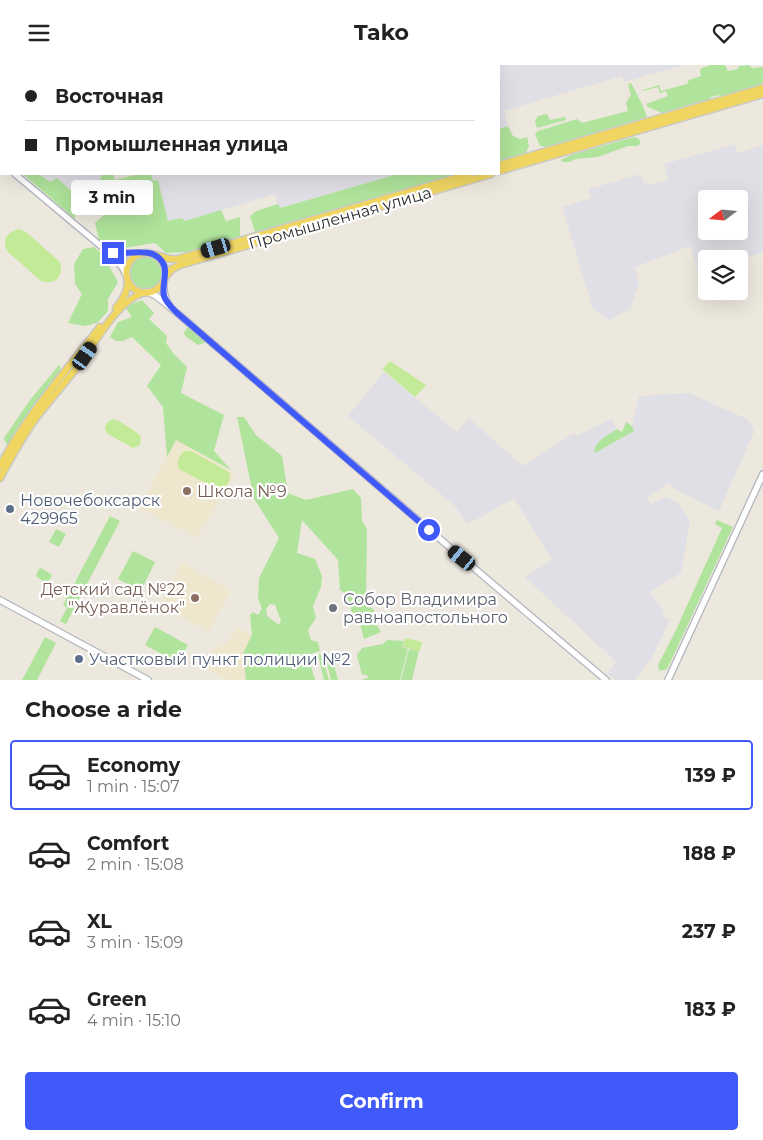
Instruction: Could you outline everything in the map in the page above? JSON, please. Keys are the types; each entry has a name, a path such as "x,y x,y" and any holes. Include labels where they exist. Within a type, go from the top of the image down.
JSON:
{"main road":[{"path":"500,171 538,157 740,97 763,88"},
{"path":"740,97 763,94"},
{"path":"500,165 538,157"},
{"name":"Промышленная улица","path":"165,279 172,269 180,265 255,240 386,202 462,177 481,175"},
{"name":"Промышленная улица","path":"157,256 170,260 178,259 255,240"},
{"path":"0,466 12,443 29,418 122,301 128,286 127,268 130,261 136,256 143,253 151,253 157,256 165,266 164,291 166,299 176,312"},
{"path":"127,277 135,289 156,296 176,312 606,680"},
{"path":"112,315 136,296 156,289 165,279"},
{"path":"0,478 28,430 79,365 103,327"},
{"path":"668,680 763,474"},
{"path":"0,602 148,680"},
{"path":"104,657 142,680"}],"street":[{"path":"16,175 102,247 122,267 127,277"},
{"path":"102,247 113,253 143,253"}],"shaded area":[{"path":"500,65 683,65 624,82 622,76 504,111 508,126 500,129"},
{"path":"735,144 737,153 763,145 763,252 748,257 748,250 698,250 698,271 690,246 635,267 639,284 630,309 609,320 593,309 562,207 591,198 589,189 641,174 644,183 647,182 648,185 669,180 664,164"},
{"path":"40,175 102,175 91,194 84,190 81,195 77,196 57,178 50,182"},
{"path":"151,175 394,175 279,208 275,194 185,221 181,218 168,221 158,180 153,181"},
{"path":"384,372 457,432 469,418 523,466 574,433 576,436 612,419 617,429 597,443 595,452 634,431 632,426 639,396 689,393 747,419 752,425 754,432 719,511 674,489 669,483 647,497 651,504 664,497 678,502 690,521 681,573 650,592 664,611 662,616 670,620 651,660 634,680 615,680 607,673 616,662 525,577 552,560 514,498 468,524 455,506 348,416"},
{"name":"Школа №9","path":"176,439 235,473 197,538 139,508"},
{"name":"Детский сад №22 \"Журавлёнок\"","path":"182,563 231,590 209,632 159,606"},
{"path":"237,627 252,635 243,653 246,680 228,680 204,667 212,650 227,643"}],"green space":[{"path":"711,65 725,65 728,71 738,69 739,66 763,67 763,84 721,97 718,95 711,97 709,100 662,113 648,107 646,104 668,96 666,91 660,93 658,87 643,90 659,85 661,91 687,84 689,80 701,76 700,71 702,68"},
{"path":"631,83 647,117 547,147 540,146 535,134 538,131 577,119 582,123 628,111 626,103 631,96 628,84"},
{"path":"547,114 550,120 565,117 566,120 537,128 535,121 538,116"},
{"path":"508,126 513,136 520,139 527,137 529,146 525,155 500,162 500,129"},
{"path":"634,137 640,141 640,144 637,146 628,146 598,157 576,159 569,162 561,161 574,154"},
{"path":"24,175 40,175 50,182 57,178 77,196 75,219"},
{"path":"102,175 113,175 115,180 135,175 151,175 153,181 158,180 168,221 181,218 185,221 221,210 226,221 240,217 240,239 187,252 166,253 155,243 113,250 99,240 95,223 108,211 81,195 84,190 91,194"},
{"path":"395,175 452,175 255,232 250,216 256,211 278,204 280,208"},
{"path":"19,229 26,232 60,262 61,272 57,279 50,282 41,281 8,252 5,244 6,237"},
{"path":"94,247 103,255 118,282 108,299 108,311 97,323 85,326 68,323 82,294 75,284 74,264 83,249"},
{"path":"146,257 157,262 162,273 157,284 146,289 135,284 130,273 135,262"},
{"path":"142,300 154,313 149,319 167,336 166,343 187,367 181,393 224,415 214,451 231,470 176,440 167,457 163,407 147,386 161,365 132,337 123,341 116,341 110,337 118,322 132,317 125,307"},
{"path":"187,328 205,342 198,345 185,336 184,333"},
{"path":"390,361 426,385 415,397 382,369"},
{"path":"60,364 58,378 9,445 5,442 4,438 30,400"},
{"path":"237,417 244,417 256,435 282,456 288,493 306,500 353,489 361,498 362,521 367,529 366,603 374,610 376,624 381,632 364,639 360,624 355,622 346,594 340,590 338,560 302,520 297,553 315,559 322,576 321,587 313,606 316,618 308,630 311,640 318,642 320,651 308,655 315,680 246,680 243,653 252,635 250,615 253,612 258,615 262,609 258,598 259,578 279,538 254,499","holes":["270,604 275,605 281,621 279,625 267,616 266,609"]},
{"path":"114,419 128,426 140,436 140,445 133,448 108,434 105,429 106,424"},
{"path":"626,422 632,426 634,431 595,453 596,445 599,442 617,429 622,432"},
{"path":"185,451 191,451 229,472 230,477 226,485 219,490 179,469 179,459"},
{"path":"110,516 120,521 66,624 60,621 67,608 63,605"},
{"path":"717,520 733,527 667,669 659,671 658,665 722,528 715,524"},
{"path":"56,529 66,534 59,547 49,542"},
{"path":"133,551 155,562 141,591 118,579"},
{"path":"41,568 52,576 46,583 36,575"},
{"path":"155,627 188,645 178,663 145,645"},
{"path":"45,637 56,643 37,680 22,680"},
{"path":"405,638 422,642 420,651 403,647"},
{"path":"387,640 404,641 402,647 408,649 400,680 363,680 368,678 367,675 362,675 357,655 362,648 383,644"},
{"path":"409,649 419,651 412,680 401,680"},
{"path":"320,654 329,680 324,680 318,655"},
{"path":"327,658 333,661 338,680 331,680"}],"place":[{"name":"Школа №9","path":"187,491"},
{"name":"Новочебоксарск 429965","path":"10,509"},
{"name":"Детский сад №22 \"Журавлёнок\"","path":"195,598"},
{"name":"Собор Владимира равноапостольного","path":"333,608"},
{"name":"Участковый пункт полиции №2","path":"79,659"}],"route":[{"path":"113,253 151,253 157,256 163,262 166,270 163,284 164,296 176,312 429,530"}]}
